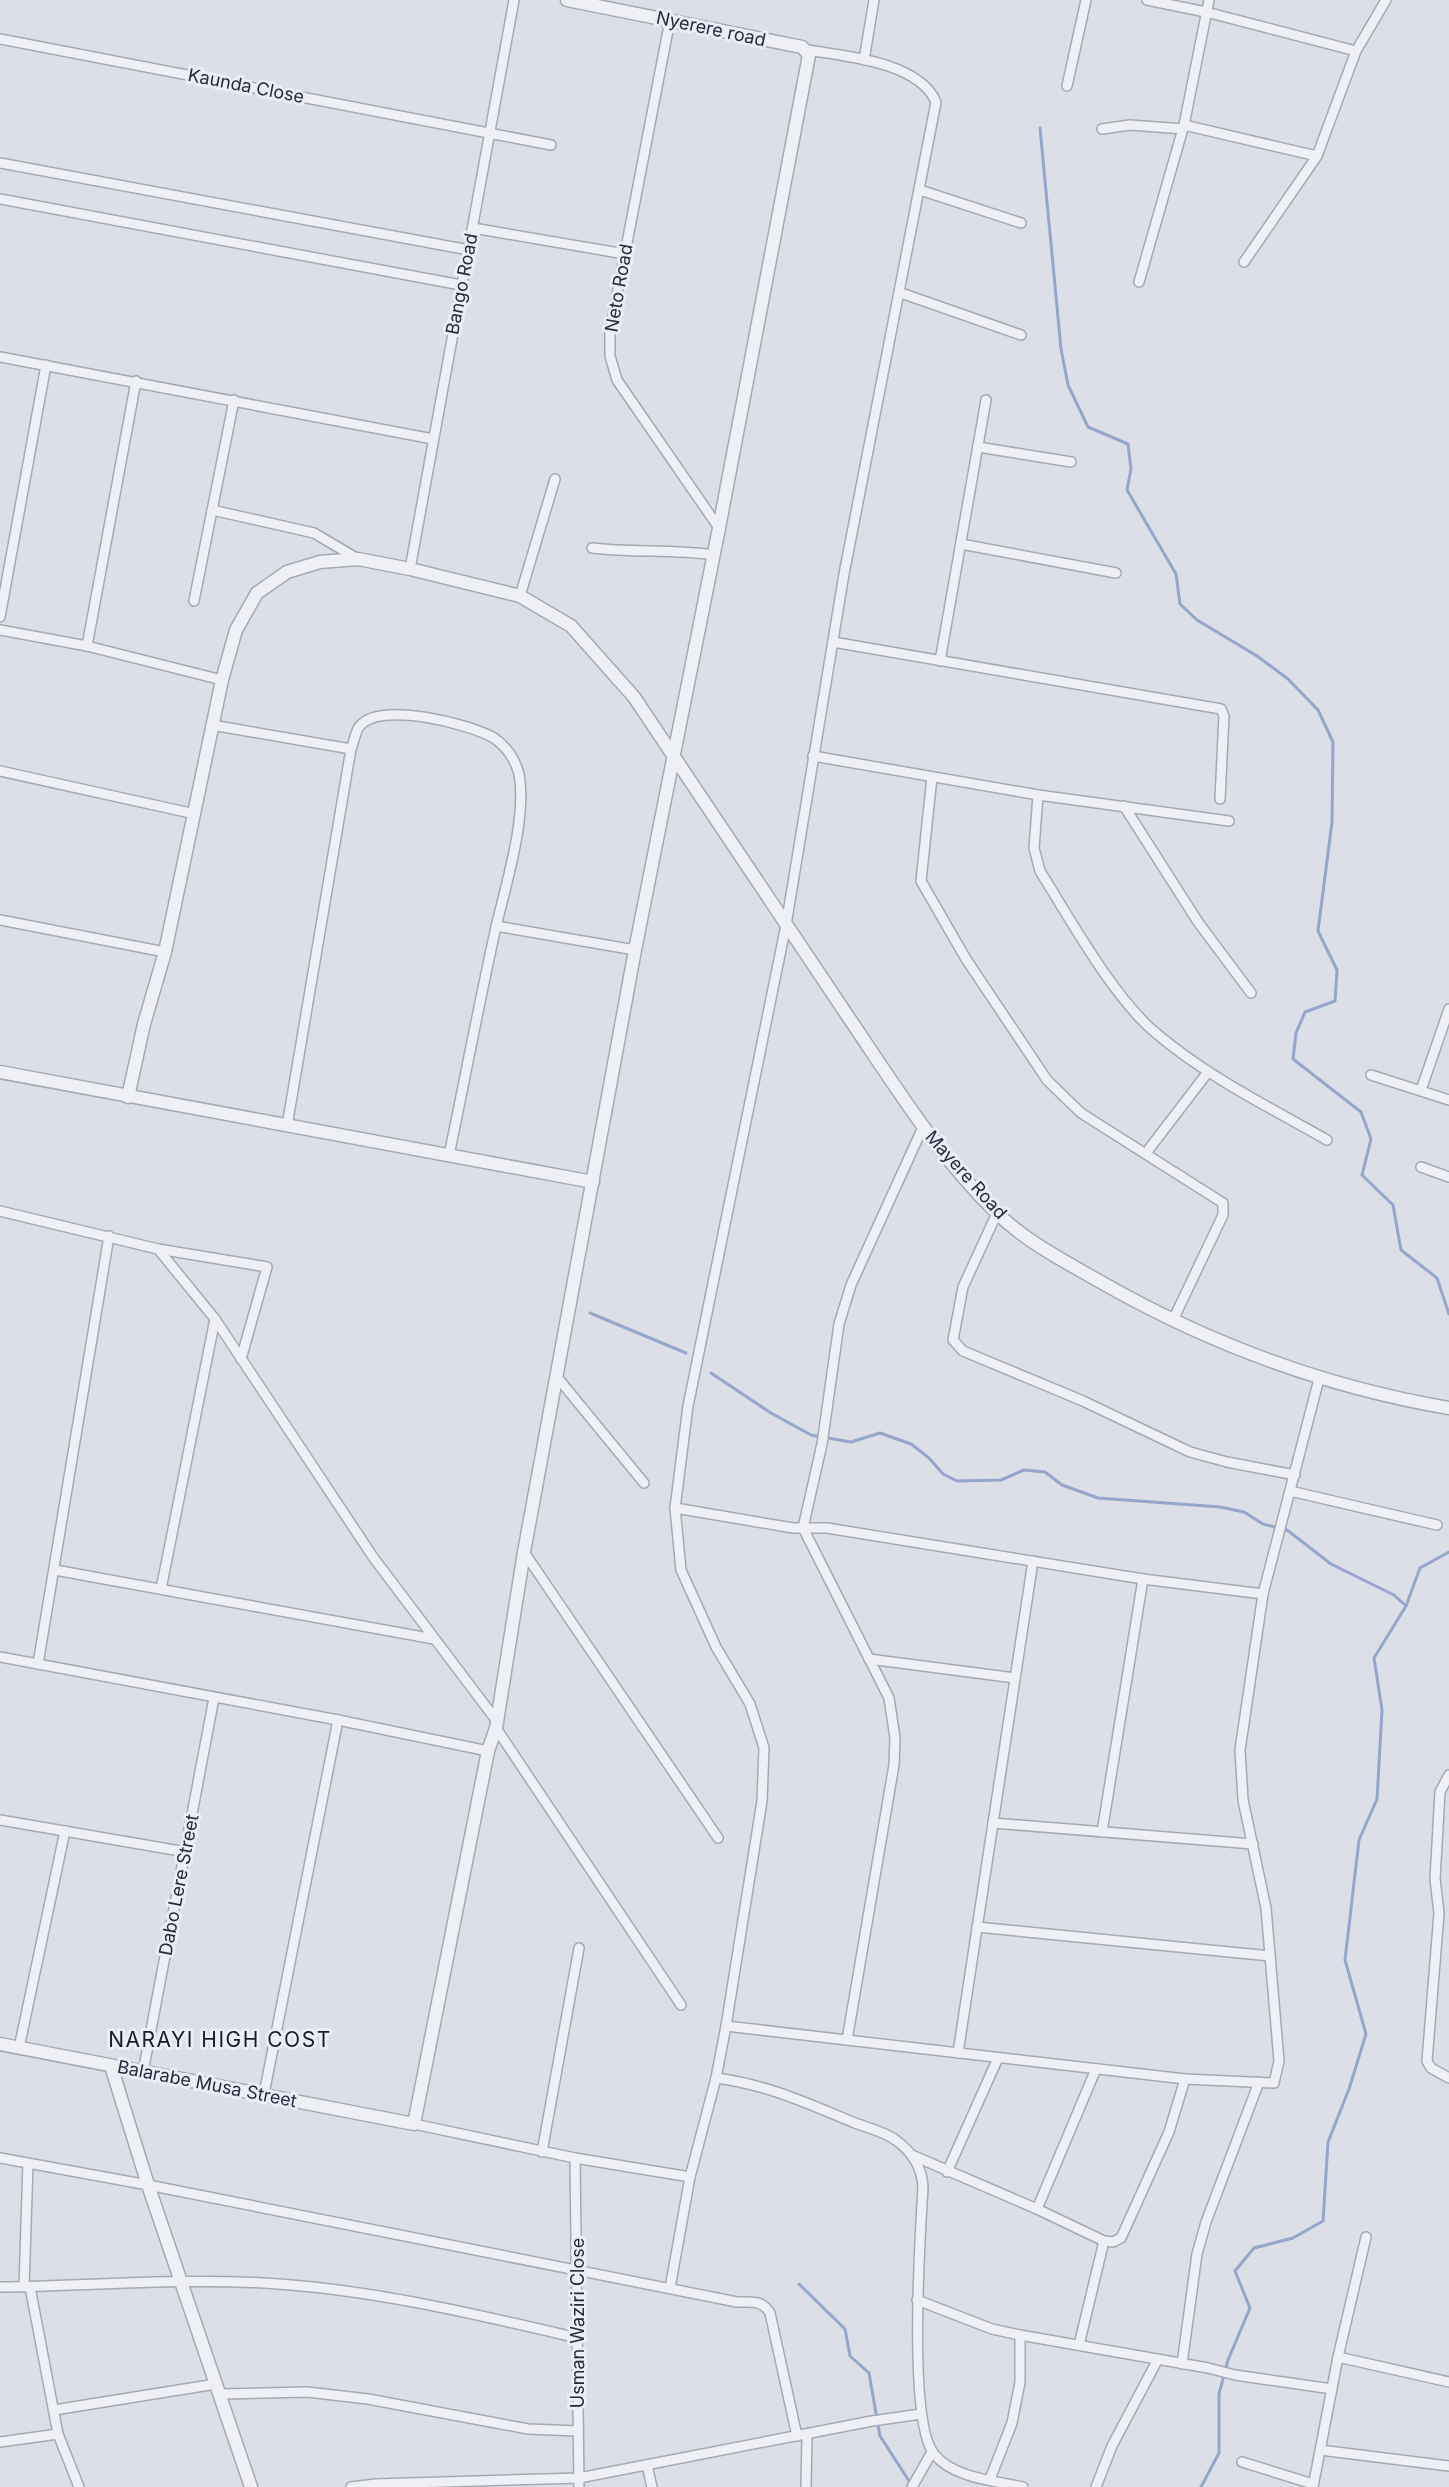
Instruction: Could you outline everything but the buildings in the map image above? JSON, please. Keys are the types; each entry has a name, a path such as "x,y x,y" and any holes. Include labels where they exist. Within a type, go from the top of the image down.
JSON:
{"street":[{"name":"Bango Road","path":"410,569 461,285 492,133 514,0"},
{"name":"Nyerere road","path":"567,0 670,20 807,56"},
{"path":"864,60 874,0"},
{"path":"1067,86 1086,0"},
{"path":"1147,0 1206,12 1356,51"},
{"path":"1139,282 1183,127 1209,0"},
{"path":"1244,262 1317,156 1356,51 1386,0"},
{"name":"Neto Road","path":"670,20 610,332 610,356 617,380 719,528"},
{"name":"Kaunda Close","path":"0,39 551,145"},
{"path":"670,2289 690,2177 716,2079 726,2026 762,1801 764,1748 750,1704 716,1647 681,1570 675,1508 688,1407 786,925 864,467 901,293 936,102 923,82 912,75 864,60 807,56 714,555 635,950 524,1552 496,1724 488,1751 414,2124 575,2158 690,2177"},
{"path":"1102,129 1130,125 1183,127 1317,156"},
{"path":"0,163 469,250"},
{"path":"920,190 1021,223"},
{"path":"0,199 461,285"},
{"path":"473,228 625,254"},
{"path":"901,293 1021,335"},
{"path":"0,357 433,439"},
{"path":"0,617 46,365"},
{"path":"87,646 136,381"},
{"path":"194,602 234,400"},
{"path":"940,661 986,400"},
{"path":"978,447 1071,462"},
{"path":"520,597 555,479"},
{"path":"212,510 314,532 358,559"},
{"path":"961,544 1116,573"},
{"path":"592,548 639,553 685,551 714,555"},
{"name":"Mayere Road","path":"128,1097 144,1024 165,952 212,725 236,630 257,593 287,572 320,562 358,559 410,569 520,597 571,626 634,697 923,1127 996,1213 1051,1254 1173,1320 1284,1368 1397,1400 1449,1408"},
{"path":"0,630 87,646 222,680"},
{"path":"833,642 1221,709 1224,716 1220,799"},
{"path":"287,1126 351,748 360,726 375,717 411,715 466,727 493,738 512,755 519,776 518,826 513,859 496,926 449,1155"},
{"path":"212,725 351,748"},
{"path":"813,756 1038,795 1230,821"},
{"path":"0,771 195,814"},
{"path":"932,777 921,881 966,959 1047,1080 1081,1113 1220,1198 1224,1207 1223,1215 1173,1320"},
{"path":"1038,795 1034,848 1040,871 1123,996 1155,1033 1208,1072 1327,1140"},
{"path":"1124,806 1198,922 1251,993"},
{"path":"0,920 165,952"},
{"path":"496,926 635,950"},
{"path":"1421,1090 1449,1009"},
{"path":"0,1072 593,1182"},
{"path":"1146,1153 1208,1072"},
{"path":"1371,1074 1449,1100"},
{"path":"847,2040 894,1765 895,1737 889,1698 803,1528 822,1444 839,1324 851,1285 923,1127"},
{"path":"1421,1167 1449,1177"},
{"path":"0,1211 158,1249 267,1267 241,1359"},
{"path":"996,1213 963,1287 953,1340 963,1351 1083,1401 1190,1452 1227,1462 1295,1475"},
{"path":"38,1664 109,1236"},
{"path":"158,1249 215,1319 373,1557 496,1724 681,2006"},
{"path":"161,1589 215,1319"},
{"path":"557,1377 644,1483"},
{"path":"726,2026 1185,2079 1274,2083 1279,2061 1266,1908 1243,1800 1240,1750 1263,1594 1319,1378"},
{"path":"1290,1491 1437,1525"},
{"path":"675,1508 803,1528 827,1528 1143,1579 1263,1594"},
{"path":"524,1552 718,1838"},
{"path":"958,2053 1033,1561"},
{"path":"55,1570 434,1639"},
{"path":"1102,1832 1143,1579"},
{"path":"0,1657 338,1719 488,1751"},
{"path":"869,1659 1015,1678"},
{"name":"Dabo Lere Street","path":"143,2072 214,1698"},
{"path":"264,2094 338,1719"},
{"path":"1449,1775 1440,1792 1435,1879 1439,1913 1427,2061 1431,2068 1449,2078"},
{"path":"0,1820 186,1852"},
{"path":"993,1822 1253,1844"},
{"path":"19,2048 65,1831"},
{"path":"1439,1913 1449,1916"},
{"path":"977,1927 1270,1956"},
{"path":"542,2151 579,1948"},
{"name":"Balarabe Musa Street","path":"0,2044 414,2124"},
{"path":"943,2170 998,2058"},
{"path":"111,2066 148,2185 251,2487"},
{"path":"1037,2209 1096,2069"},
{"path":"716,2079 752,2083 789,2096 896,2140 914,2156 943,2170 1037,2209 1104,2241 1113,2242 1121,2238 1169,2132 1185,2079"},
{"path":"1182,2364 1197,2254 1206,2222 1259,2082"},
{"path":"914,2156 922,2173 917,2300 921,2414 932,2452 943,2463 958,2471 1023,2487"},
{"path":"0,2158 148,2185 670,2289 765,2305 770,2313 802,2435 806,2487"},
{"name":"Usman Waziri Close","path":"575,2158 579,2483"},
{"path":"28,2163 27,2287 58,2434 79,2487"},
{"path":"922,2173 943,2170"},
{"path":"1242,2462 1313,2486 1338,2357 1366,2237"},
{"path":"1078,2345 1104,2241"},
{"path":"0,2288 181,2281 266,2283 434,2304 578,2338"},
{"path":"917,2300 992,2329 1208,2368 1235,2376 1332,2389"},
{"path":"990,2479 1012,2423 1020,2382 1020,2335"},
{"path":"1338,2357 1449,2382"},
{"path":"1096,2487 1112,2446 1158,2359"},
{"path":"54,2410 218,2389 307,2391 368,2399 528,2429 579,2431"},
{"path":"351,2487 376,2484 579,2483 647,2465 877,2420 921,2414"},
{"path":"0,2442 58,2434"},
{"path":"1320,2450 1449,2466"},
{"path":"914,2484 932,2452"},
{"path":"647,2465 652,2487"}],"waterway":[{"path":"1040,128 1061,349 1068,385 1088,427 1128,444 1131,469 1127,490 1176,574 1180,604 1197,620 1257,656 1288,679 1318,710 1333,742 1332,822 1318,931 1337,970 1335,1001 1305,1012 1296,1033 1293,1059 1361,1112 1371,1139 1362,1175 1393,1205 1401,1250 1437,1278 1449,1314"},
{"path":"590,1313 686,1353"},
{"path":"711,1373 771,1413 811,1435 851,1442 880,1433 911,1444 929,1458 943,1474 957,1481 1001,1480 1024,1470 1045,1472 1062,1485 1098,1498 1220,1507 1244,1512 1263,1524 1287,1530 1331,1564 1394,1595 1406,1606"},
{"path":"1201,2487 1219,2453 1219,2394 1228,2360 1250,2308 1235,2271 1254,2248 1293,2238 1323,2221 1328,2142 1349,2089 1366,2034 1345,1960 1359,1840 1377,1799 1382,1710 1374,1658 1406,1606 1420,1568 1449,1552"},
{"path":"799,2284 845,2329 850,2356 869,2373 880,2436 911,2484"}],"district":[{"name":"NARAYI HIGH COST","path":"220,2040"}]}
